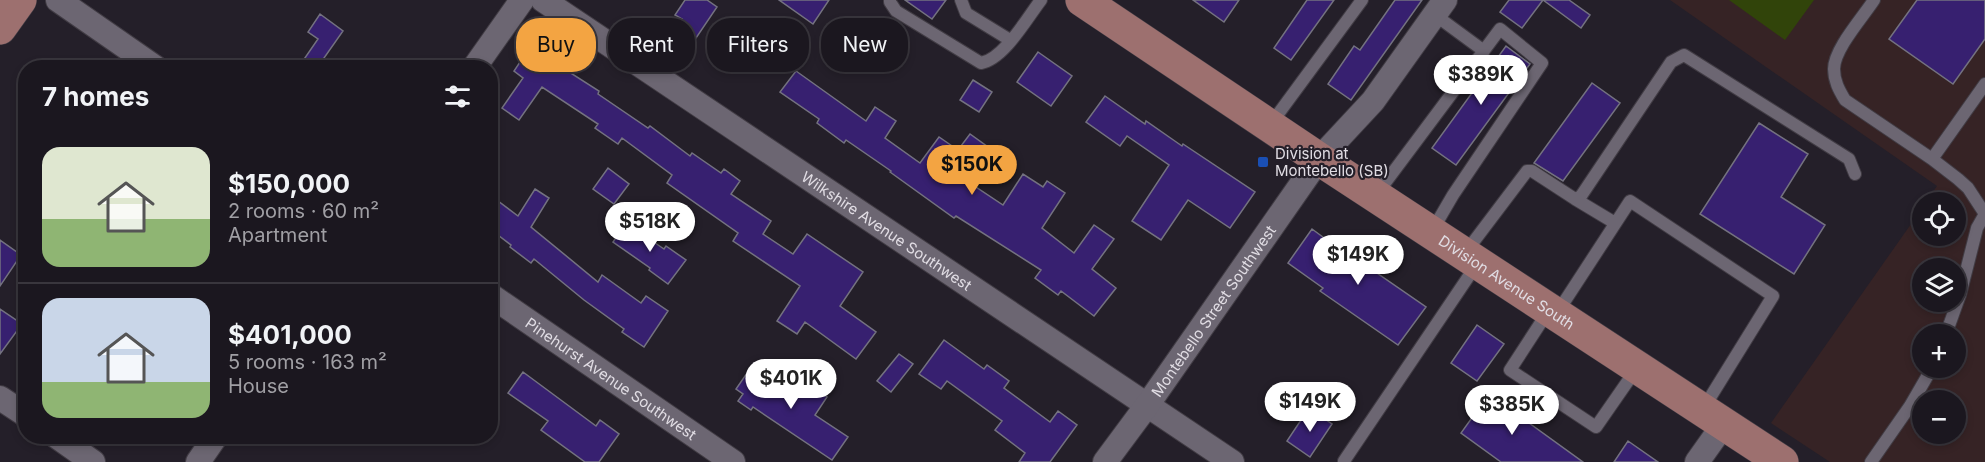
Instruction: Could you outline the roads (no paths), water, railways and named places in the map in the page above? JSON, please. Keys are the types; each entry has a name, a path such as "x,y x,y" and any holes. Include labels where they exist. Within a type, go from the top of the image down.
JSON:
{"main road":[{"path":"0,28 20,0"},
{"name":"Division Avenue South","path":"1082,0 1269,126 1782,462"}],"street":[{"path":"58,0 144,60"},
{"path":"480,60 522,0"},
{"name":"Wilkshire Avenue Southwest","path":"543,0 1232,462"},
{"name":"Montebello Street Southwest","path":"1105,462 1319,159 1373,100 1440,7"},
{"name":"Pinehurst Avenue Southwest","path":"498,300 733,462"},
{"path":"0,398 18,410"},
{"path":"1697,462 1713,417"},
{"path":"67,444 93,462"},
{"path":"198,462 210,444"}],"lane":[{"path":"890,0 896,11 981,63 989,62 1010,40 1041,0"},
{"path":"961,0 966,13 1010,40"},
{"path":"1269,126 1362,0"},
{"path":"1874,0 1838,53 1833,68 1837,86 1845,100 1932,159 1968,188 1985,214 1975,235 1960,295 1950,324"},
{"path":"1440,7 1484,51"},
{"path":"1376,196 1500,29 1542,63 1453,195 1431,232"},
{"path":"1575,199 1581,196 1671,62 1684,55 1849,159 1855,174"},
{"path":"1932,159 1985,84"},
{"path":"1344,461 1527,171 1533,171 1615,223"},
{"path":"1637,367 1596,427 1510,370 1630,201 1773,296 1713,417"},
{"path":"1871,462 1910,406 1926,378"}],"place":[{"name":"Division at Montebello (SB)","path":"1263,162"}]}
